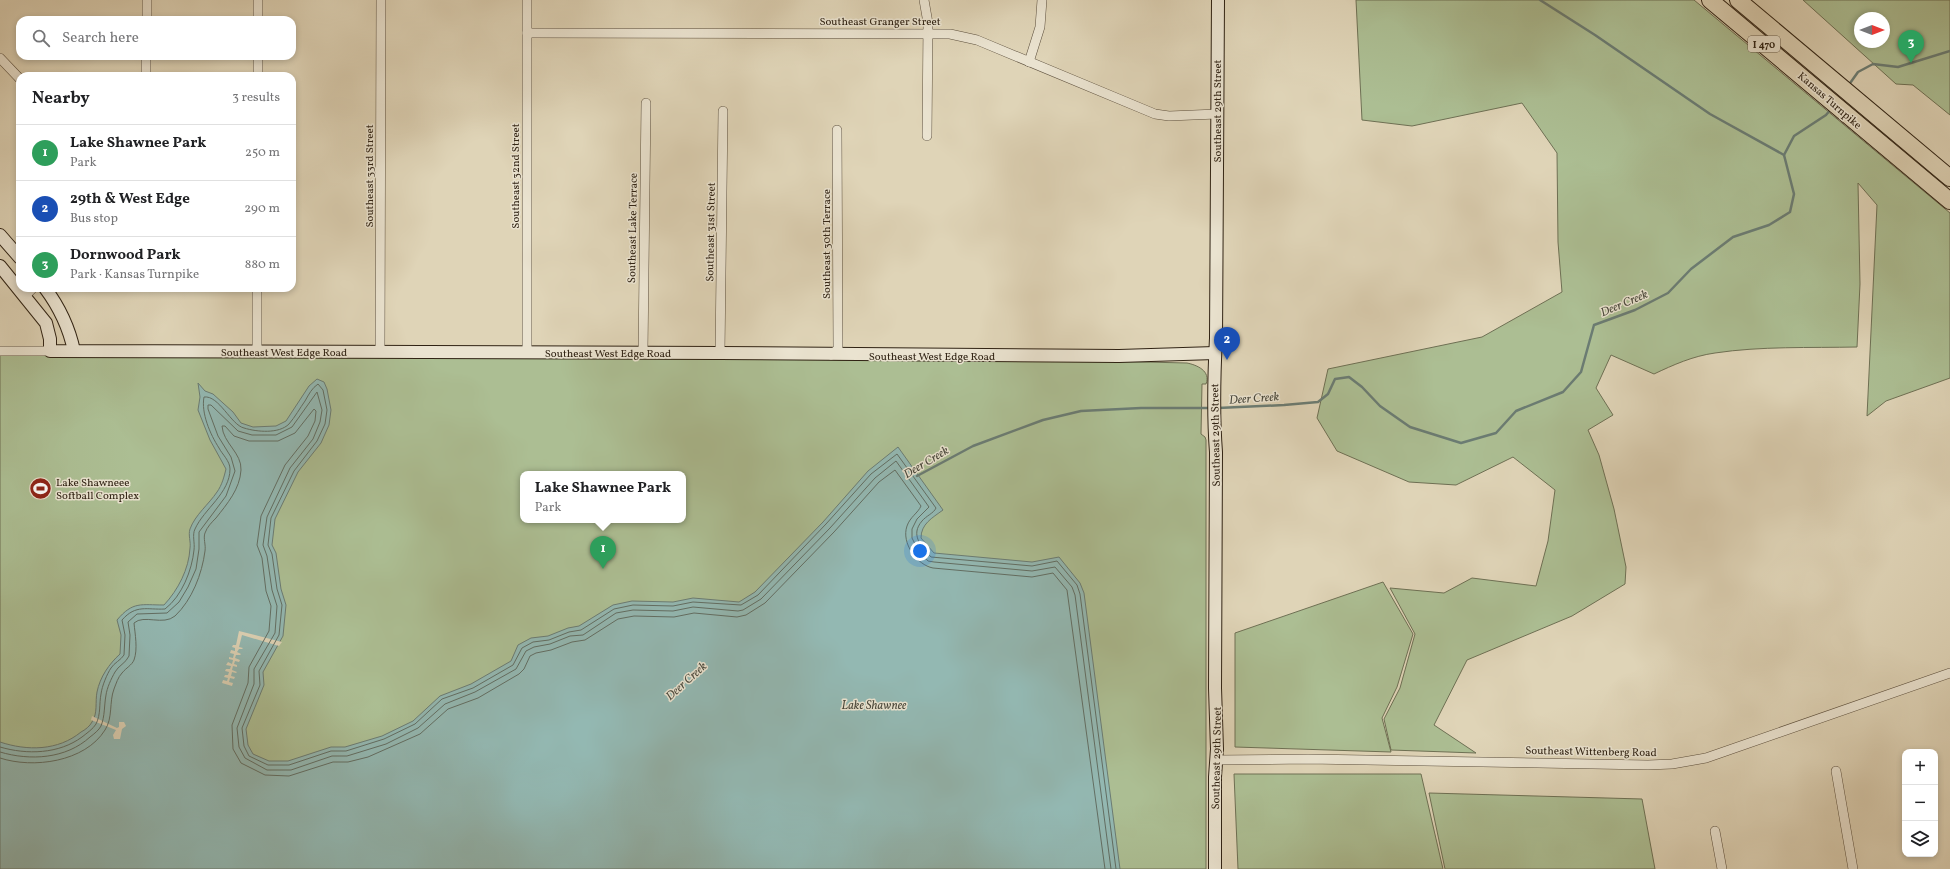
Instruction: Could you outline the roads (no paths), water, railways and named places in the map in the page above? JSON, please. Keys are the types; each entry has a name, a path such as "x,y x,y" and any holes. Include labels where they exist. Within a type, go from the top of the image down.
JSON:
{"highway":[{"name":"Kansas Turnpike","path":"1710,0 1817,88 1950,201"},
{"name":"Kansas Turnpike","path":"1738,0 1950,178"}],"street":[{"path":"147,0 147,16"},
{"path":"258,0 258,16"},
{"name":"Southeast 33rd Street","path":"380,352 381,0"},
{"name":"Southeast 32nd Street","path":"527,0 527,352"},
{"path":"924,0 927,13 928,33 927,136"},
{"path":"1029,62 1040,28 1042,0"},
{"name":"Southeast 29th Street","path":"1215,869 1216,760 1214,385 1218,0"},
{"name":"Southeast Granger Street","path":"527,33 950,34 977,40 1155,114 1169,116 1217,114"},
{"path":"0,58 16,75"},
{"path":"146,60 146,72"},
{"path":"258,60 258,72"},
{"name":"Southeast Lake Terrace","path":"643,353 646,103"},
{"name":"Southeast 31st Street","path":"720,353 723,111"},
{"name":"Southeast 30th Terrace","path":"831,355 838,349 837,130"},
{"path":"0,235 16,253"},
{"path":"0,266 16,280"},
{"path":"29,292 46,323 50,339 50,351"},
{"path":"48,292 64,317 71,336 74,351"},
{"path":"257,292 257,352"},
{"name":"Southeast West Edge Road","path":"0,351 527,352 1119,356 1215,353"},
{"name":"Southeast Wittenberg Road","path":"1216,760 1308,759 1672,764 1706,758 1797,725 1950,674"},
{"path":"1836,771 1853,869"},
{"path":"1715,831 1722,869"}],"water":[{"name":"Lake Shawnee","path":"317,379 324,382 327,389 331,410 329,425 321,443 298,472 275,519 272,545 276,553 281,589 286,605 283,636 263,672 264,685 246,729 248,745 253,754 269,761 288,761 331,747 345,747 382,736 413,721 440,696 471,684 511,661 518,645 531,638 548,636 568,628 579,626 613,605 632,601 673,602 693,598 739,602 755,592 823,522 868,471 898,447 943,510 925,525 921,533 921,538 934,553 1032,562 1059,557 1080,583 1084,593 1120,869 0,869 0,742 21,747 42,748 62,743 86,729 90,725 94,719 96,711 97,692 100,681 109,666 120,654 121,635 117,620 128,610 138,605 164,605 174,593 182,579 187,564 190,546 189,531 192,524 222,484 226,469 210,440 198,410 200,397 198,383 205,391 213,394 233,412 241,423 253,427 276,426 286,421 309,386"}],"waterway":[{"path":"1540,0 1595,35 1710,114 1784,155"},
{"name":"Deer Creek","path":"1848,86 1858,72 1873,64 1898,67 1950,51"},
{"name":"Deer Creek","path":"1218,408 1318,402 1328,394 1335,379 1349,377 1362,387 1380,406 1410,427 1461,443 1496,433 1516,411 1563,392 1581,372 1594,325 1635,310 1668,293 1691,269 1733,237 1769,225 1790,212 1794,194 1784,155 1794,136 1826,115 1831,109"},
{"name":"Deer Creek","path":"917,476 973,446 1043,420 1081,411 1141,408 1211,408"}],"place":[{"name":"Dornwood Park","path":"1911,63"},
{"name":"29th & West Edge","path":"1227,360"},
{"name":"Lake Shawneee Softball Complex","path":"41,488"},
{"name":"Lake Shawnee Park","path":"603,569"}]}
